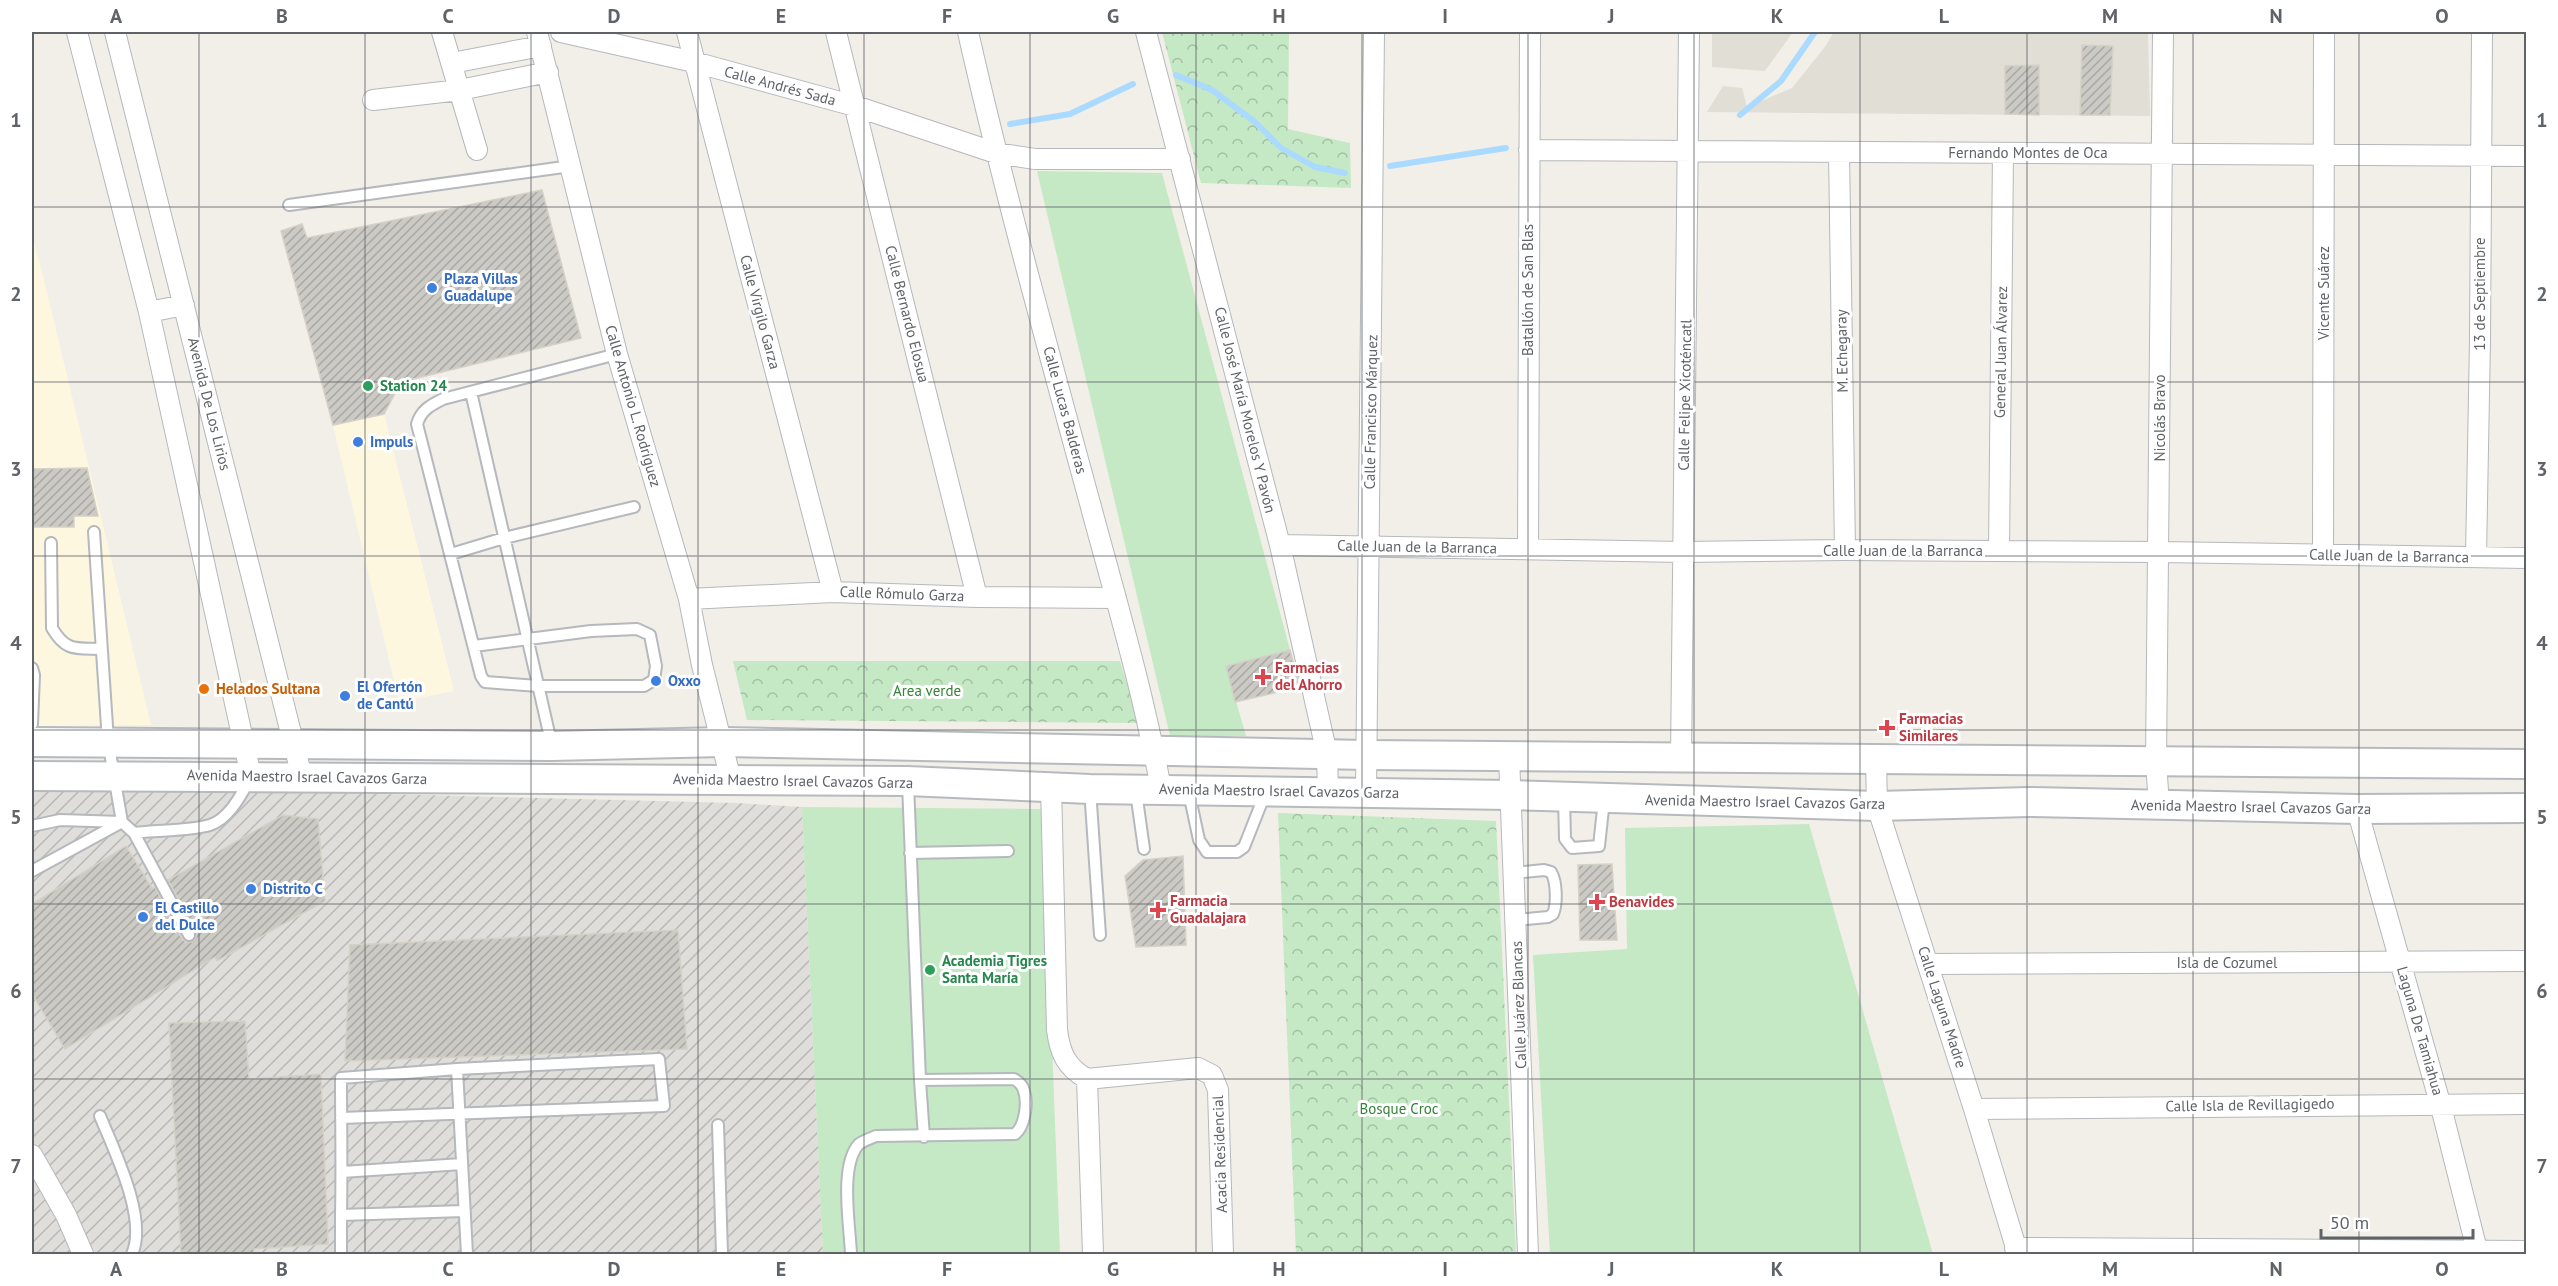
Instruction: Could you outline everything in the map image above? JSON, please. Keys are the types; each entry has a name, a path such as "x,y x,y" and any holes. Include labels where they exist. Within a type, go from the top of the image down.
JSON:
{"main road":[{"path":"32,742 552,746 722,742 1366,755 2526,764"},
{"name":"Avenida Maestro Israel Cavazos Garza","path":"32,776 908,781 1090,789 1511,795 1877,806 2029,802 2357,809 2526,808"}],"street":[{"path":"77,32 149,312 251,776"},
{"name":"Avenida De Los Lirios","path":"115,32 302,777"},
{"path":"442,32 477,150"},
{"name":"Calle Andrés Sada","path":"561,32 694,62 855,106 996,153 1046,159 1180,159"},
{"name":"Calle Virgilo Garza","path":"687,32 833,592"},
{"name":"Calle Bernardo Elosua","path":"836,32 977,597"},
{"name":"Calle Lucas Balderas","path":"968,32 996,153 1116,598 1162,789"},
{"name":"Calle José María Morelos Y Pavón","path":"1146,32 1280,545 1327,754 1328,792"},
{"name":"Calle Francisco Márquez","path":"1366,793 1374,32"},
{"name":"Batallón de San Blas","path":"1527,549 1530,32"},
{"name":"Calle Felipe Xicoténcatl","path":"1681,758 1689,32"},
{"name":"Nicolás Bravo","path":"2159,805 2156,762 2160,552 2163,32"},
{"name":"Vicente Suárez","path":"2323,555 2324,32"},
{"name":"13 de Septiembre","path":"2476,557 2482,32"},
{"path":"452,63 539,39"},
{"name":"Calle Antonio L. Rodríguez","path":"539,39 617,354 689,600 702,665 731,780"},
{"path":"373,100 460,90 548,72"},
{"name":"Fernando Montes de Oca","path":"1529,150 2162,152 2526,156"},
{"name":"M. Echegaray","path":"1839,152 1845,550"},
{"name":"General Juan Álvarez","path":"1999,551 2003,153"},
{"path":"149,312 184,305"},
{"name":"Calle Juan de la Barranca","path":"1280,545 1683,552 1845,550 2160,552 2526,558"},
{"name":"Calle Rómulo Garza","path":"689,600 833,592 977,597 1116,598"},
{"name":"Calle Juárez Blancas","path":"1509,756 1528,1254"},
{"name":"Calle Laguna Madre","path":"1876,758 1877,806 1974,1108 2016,1251"},
{"path":"1051,786 1057,1030 1061,1053 1066,1062 1075,1072 1087,1078 1094,1254"},
{"name":"Laguna De Tamiahua","path":"2357,809 2440,1103 2478,1253"},
{"name":"Isla de Cozumel","path":"1928,964 2526,961"},
{"name":"Acacia Residencial","path":"1087,1078 1198,1068 1212,1075 1218,1090 1223,1254"},
{"name":"Calle Isla de Revillagigedo","path":"1974,1108 2526,1104"},
{"path":"32,1155 66,1215 83,1254"},
{"path":"2016,1251 2478,1253 2526,1251"}],"lane":[{"path":"289,205 571,166"},
{"path":"474,646 527,638 637,629 650,635 656,676 652,682 644,686 538,686 485,682 481,676 417,424 420,415 435,403 617,354"},
{"path":"471,392 552,746"},
{"path":"451,554 504,538 634,507"},
{"path":"94,532 108,741 122,822 134,833 189,935"},
{"path":"51,543 52,628 58,638 70,648 101,649"},
{"path":"32,668 34,675 32,724"},
{"path":"134,833 211,825 227,813 241,797 251,776"},
{"path":"908,781 924,1137"},
{"path":"1090,789 1100,935"},
{"path":"1162,789 1207,852 1237,852 1244,847 1266,791"},
{"path":"1144,849 1162,789"},
{"path":"1564,797 1565,839 1572,848 1599,846 1604,798"},
{"path":"32,826 60,820 122,822"},
{"path":"32,871 122,822"},
{"path":"910,853 1008,851"},
{"path":"1514,873 1544,870 1551,872 1554,877 1555,909 1548,917 1515,920"},
{"path":"341,1118 664,1106 660,1059 457,1069 341,1078 341,1118 342,1172 341,1254"},
{"path":"457,1069 467,1254"},
{"path":"851,1254 848,1191 850,1161 860,1144 876,1136 1015,1134 1023,1125 1025,1092 1022,1085 1014,1079 920,1080"},
{"path":"100,1116 128,1184 136,1228 132,1254"},
{"path":"718,1125 722,1254"},
{"path":"342,1172 462,1164"},
{"path":"341,1215 464,1211"}],"shaded area":[{"path":"1712,32 1793,32 1765,71 1712,67"},
{"path":"1834,32 2148,32 2150,116 1707,112 1723,86 1742,88 1747,107 1792,88"},
{"path":"32,236 42,272 151,725 32,726"},
{"path":"384,414 454,691 399,702 333,425"},
{"path":"32,785 736,803 802,807 823,1254 32,1254"}],"green space":[{"path":"1162,32 1289,32 1288,129 1350,143 1351,188 1201,183"},
{"path":"1037,171 1162,173 1290,650 1226,666 1246,736 1170,736"},
{"name":"Area verde","path":"733,661 1120,661 1139,723 747,720"},
{"name":"Academia Tigres Santa María","path":"802,807 1043,809 1060,1254 823,1254"},
{"name":"Bosque Croc","path":"1278,813 1496,821 1516,1254 1296,1254"},
{"path":"1809,824 1933,1254 1550,1254 1533,955 1627,949 1625,828"}],"building":[{"path":"2082,45 2113,46 2110,115 2080,115"},
{"path":"2039,65 2039,115 2005,114 2005,66"},
{"name":"Plaza Villas Guadalupe","path":"542,190 581,338 401,382 384,414 333,425 281,231 302,224 307,238"},
{"path":"87,468 98,516 74,516 74,527 32,527 32,469"},
{"name":"Farmacias del Ahorro","path":"1290,650 1300,687 1235,702 1226,666"},
{"path":"283,815 318,819 325,901 217,961 215,957 65,1049 32,994 32,904 126,846 152,888 155,887 182,939 192,942 196,938 196,931 168,880"},
{"name":"Farmacia Guadalajara","path":"1183,856 1186,945 1136,947 1125,876 1143,860"},
{"name":"Benavides","path":"1612,864 1617,940 1580,940 1578,865"},
{"path":"678,930 687,1049 345,1061 350,945"},
{"path":"245,1021 249,1079 321,1074 328,1244 254,1249 254,1254 181,1254 169,1023"}],"waterway":[{"path":"1740,115 1781,81 1815,32"},
{"path":"1176,75 1212,90 1255,122 1281,148 1315,167 1345,173"},
{"path":"1010,124 1070,114 1133,84"},
{"path":"1390,166 1506,148"}],"place":[{"name":"Plaza Villas Guadalupe","path":"432,288"},
{"name":"Station 24","path":"368,386"},
{"name":"Impuls","path":"358,442"},
{"name":"Farmacias del Ahorro","path":"1263,677"},
{"name":"Oxxo","path":"656,681"},
{"name":"Helados Sultana","path":"204,689"},
{"name":"El Ofertón de Cantú","path":"345,696"},
{"name":"Farmacias Similares","path":"1887,728"},
{"name":"Distrito C","path":"251,889"},
{"name":"Benavides","path":"1597,902"},
{"name":"Farmacia Guadalajara","path":"1158,910"},
{"name":"El Castillo del Dulce","path":"143,917"},
{"name":"Academia Tigres Santa María","path":"930,970"}]}
